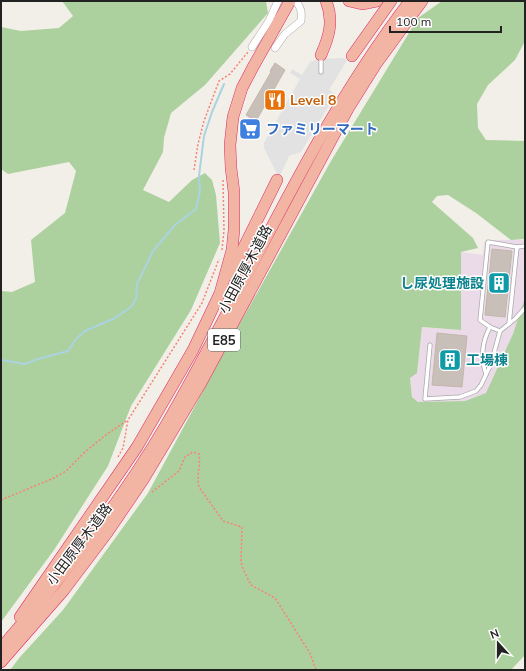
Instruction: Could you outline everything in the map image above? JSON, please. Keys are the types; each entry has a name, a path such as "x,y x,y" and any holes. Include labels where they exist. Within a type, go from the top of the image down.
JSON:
{"highway":[{"path":"220,293 232,250 234,230 235,197 230,146 233,117 248,76 290,1"},
{"path":"321,56 331,20 326,1"},
{"path":"349,1 362,4 377,1"},
{"path":"352,56 391,1"},
{"name":"小田原厚木道路","path":"1,648 82,550 125,491 166,426 318,142 368,60 410,1"},
{"name":"小田原厚木道路","path":"1,662 64,590 108,533 143,480 201,383 349,107 376,64 422,1"},
{"path":"1,644 137,447 193,350 277,180"}],"street":[{"path":"252,47 269,21 278,1"},
{"path":"275,48 285,34 300,21 302,14 296,1"}],"lane":[{"path":"321,56 321,72"},
{"path":"500,331 490,327 480,320 488,242 517,247 525,246"},
{"path":"510,324 517,247"},
{"path":"430,345 425,399 460,397 471,394 481,385 491,364 500,331 510,324 525,308"},
{"path":"486,374 482,364 482,352 485,336 490,327"}],"path":[{"path":"194,170 198,144 204,121 219,81 230,74 252,47"},
{"path":"118,458 123,448 128,420 202,303 222,253 224,230 223,175"},
{"path":"1,500 54,478 66,471 91,446 128,420"},
{"path":"152,492 179,471 185,457 193,452 199,454 199,487 223,521 242,527 241,562 251,585 275,598 310,653 316,670"}],"shaded area":[{"path":"344,58 347,60 329,90 336,94 301,152 289,156 279,178 264,148 264,143 300,79 290,73 292,69 302,75 310,62 317,59"},
{"path":"488,240 525,240 525,325 486,393 465,401 418,402 412,397 410,378 413,374 417,373 422,327 461,330 461,252 483,255 484,242"}],"green space":[{"path":"62,1 266,1 268,13 205,85 171,113 164,138 163,152 143,190 169,202 192,180 205,173 212,180 216,195 220,243 191,310 131,406 108,466 54,550 1,622 1,291 12,292 35,282 31,240 65,213 76,171 69,162 8,174 1,169 1,27 21,31 59,28 73,16"},
{"path":"442,1 525,1 525,41 515,60 488,85 477,104 478,128 486,140 525,141 525,239 511,240 476,213 448,195 437,196 432,202 473,238 478,248 461,252 461,330 422,327 417,373 410,378 412,397 418,402 465,401 486,393 513,334 525,298 525,655 511,670 10,670 63,610 148,493 229,343 331,161 418,18"}],"building":[{"path":"275,63 285,70 256,121 246,115"},
{"name":"し尿処理施設","path":"492,249 512,251 505,317 485,315"},
{"name":"工場棟","path":"437,333 467,336 462,387 432,385"}],"waterway":[{"path":"1,360 25,364 68,351 76,339 85,331 115,318 131,307 136,299 137,284 153,251 175,225 196,209 200,191 199,176 204,136 224,84"}],"place":[{"name":"Level 8","path":"275,100"},
{"name":"ファミリーマート","path":"250,129"},
{"name":"し尿処理施設","path":"499,283"},
{"name":"工場棟","path":"450,360"}]}
